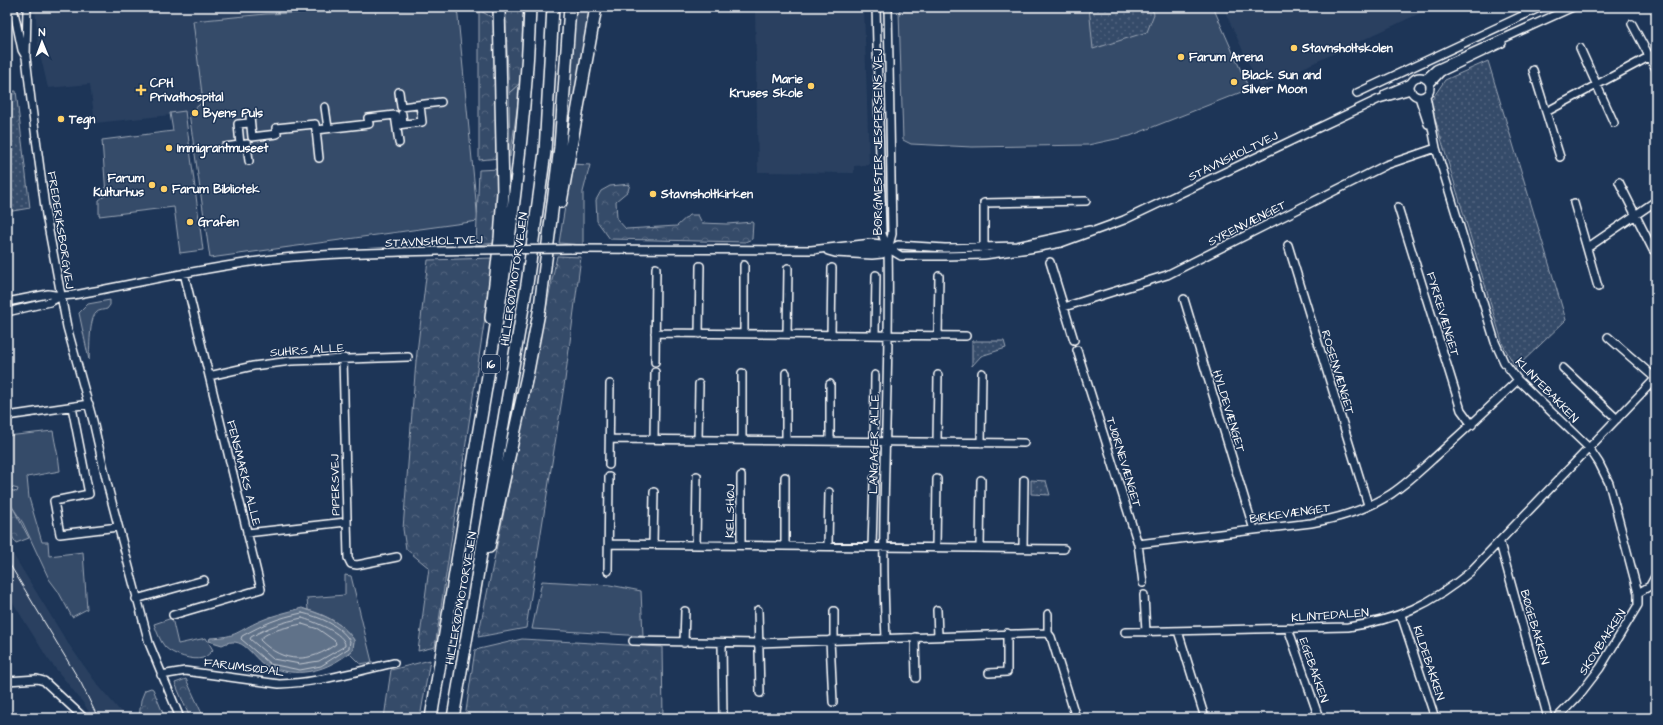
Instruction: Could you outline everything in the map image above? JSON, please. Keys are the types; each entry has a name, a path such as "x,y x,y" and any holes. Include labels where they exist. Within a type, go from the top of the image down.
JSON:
{"highway":[{"path":"483,411 482,389 500,239 503,192 499,7"},
{"name":"HILLERØDMOTORVEJEN","path":"431,718 504,281 521,151 528,70 530,7"},
{"name":"HILLERØDMOTORVEJEN","path":"454,718 527,284 542,175 550,76 553,7"},
{"path":"540,307 560,147 570,7"},
{"path":"482,549 490,546 527,376 548,274 596,7"}],"street":[{"name":"FREDERIKSBORGVEJ","path":"13,7 22,50 26,57"},
{"name":"FREDERIKSBORGVEJ","path":"27,7 26,57 46,215 67,327 89,404 136,599 149,643 180,718"},
{"name":"BORGMESTER JESPERSENS VEJ","path":"876,7 882,234 888,249"},
{"name":"BORGMESTER JESPERSENS VEJ","path":"888,7 892,234 888,249"},
{"path":"1357,93 1541,7"},
{"path":"1427,81 1466,57 1502,43 1514,35 1573,7"},
{"path":"1632,24 1656,69"},
{"path":"1460,45 1466,57"},
{"path":"1580,48 1614,123"},
{"path":"1546,112 1656,53"},
{"path":"1533,70 1560,157"},
{"path":"1418,78 1427,81 1430,90 1422,96 1414,96 1411,87 1418,78"},
{"name":"STAVNSHOLTVEJ","path":"811,250 872,243 880,244 900,256 984,251 1045,241 1086,230 1096,230 1124,220 1379,99 1392,90 1411,87"},
{"path":"399,92 399,143"},
{"name":"KLINTEBAKKEN","path":"1422,96 1436,148 1495,342 1504,362 1518,380 1589,448 1609,483 1638,593"},
{"path":"225,147 245,140 277,134 276,128 369,124 368,118 400,112 420,105 441,102"},
{"path":"400,125 422,122 420,105"},
{"path":"325,107 327,125"},
{"path":"245,140 250,119 238,124 245,140 249,161"},
{"path":"315,127 319,158"},
{"name":"SYRENVÆNGET","path":"1064,307 1167,275 1386,166 1436,148"},
{"path":"1619,182 1652,250"},
{"path":"984,251 984,203 1086,201"},
{"path":"1587,248 1656,201"},
{"path":"1574,203 1598,287"},
{"name":"FYRREVÆNGET","path":"1398,208 1461,410 1472,425"},
{"name":"STAVNSHOLTVEJ","path":"61,296 272,260 336,254 571,249 828,250 835,253 872,255 882,254 888,249 898,245 984,251"},
{"name":"ROSENVÆNGET","path":"1288,245 1368,505"},
{"name":"LANGAGER ALLE","path":"886,638 883,581 888,249"},
{"path":"1050,262 1074,340"},
{"path":"744,265 744,334"},
{"path":"699,334 700,266"},
{"path":"655,362 656,268"},
{"path":"787,334 788,268"},
{"path":"831,335 832,268"},
{"name":"FENSMARKS ALLE","path":"173,615 261,589 184,274"},
{"path":"875,335 876,275"},
{"path":"938,336 939,276"},
{"path":"7,302 48,294 61,296"},
{"path":"7,312 50,302 61,296"},
{"name":"HYLDEVÆNGET","path":"1184,299 1254,530"},
{"path":"655,333 966,336"},
{"path":"1608,337 1656,378"},
{"name":"TJØRNEVÆNGET","path":"1077,350 1138,544 1143,583"},
{"name":"SUHRS ALLE","path":"209,376 253,366 291,361 408,356"},
{"name":"PIPERSVEJ","path":"343,358 348,558 351,564 357,565 397,557"},
{"path":"1563,368 1617,419"},
{"path":"654,439 655,372"},
{"path":"742,373 742,440"},
{"path":"786,373 786,440"},
{"path":"981,443 982,373"},
{"path":"874,442 875,374"},
{"path":"937,442 938,375"},
{"name":"KLINTEDALEN","path":"1125,632 1348,627 1374,623 1401,615 1426,604 1450,590 1500,543 1656,378"},
{"name":"BIRKEVÆNGET","path":"1138,544 1311,523 1339,518 1390,494 1472,425 1518,380"},
{"path":"609,465 610,384"},
{"path":"698,440 699,384"},
{"path":"830,384 830,441"},
{"path":"7,416 89,404"},
{"path":"72,407 89,494 54,501 60,534 118,527"},
{"path":"610,438 1024,443"},
{"path":"696,545 697,476"},
{"name":"KIELSHØJ","path":"740,545 741,476"},
{"path":"608,571 609,477"},
{"path":"785,477 785,546"},
{"path":"872,547 874,479"},
{"path":"936,547 937,479"},
{"path":"980,548 981,480"},
{"path":"1023,548 1024,480"},
{"path":"653,544 654,492"},
{"path":"828,546 829,492"},
{"path":"247,533 346,522"},
{"name":"BØGEBAKKEN","path":"1500,543 1548,718"},
{"name":"KIELSHØJ","path":"609,544 1064,549"},
{"path":"1638,593 1650,586 1656,576"},
{"path":"136,599 204,580"},
{"name":"SKOVBAKKEN","path":"1557,718 1580,694 1600,668 1638,605 1638,593"},
{"path":"1144,595 1146,632"},
{"path":"758,610 760,694"},
{"path":"833,702 832,640 834,610"},
{"path":"937,610 938,636"},
{"path":"684,643 685,611"},
{"path":"1048,614 1048,633 1051,637 1076,718"},
{"name":"KILDEBAKKEN","path":"1401,615 1435,718"},
{"name":"EGEBAKKEN","path":"1288,628 1319,718"},
{"path":"1178,631 1205,718"},
{"path":"989,673 1007,672 1006,633"},
{"path":"633,641 722,644 1006,633 1048,633"},
{"path":"914,637 916,678"},
{"path":"722,644 723,718"},
{"name":"FARUMSØDAL","path":"161,675 185,671 279,684 310,682 394,662"},
{"path":"7,681 37,679 44,681 81,717"}],"shaded area":[{"path":"35,7 101,7 182,10 457,7 478,221 210,258 189,113 95,123 90,84 48,88 38,45"},
{"name":"Marie Kruses Skole","path":"755,7 864,7 869,165 854,166 854,173 758,172"},
{"name":"Stavnsholtskolen","path":"1223,7 1433,7 1260,88"},
{"path":"9,548 67,642 97,684 126,718 93,718 84,704 48,659 7,593 7,549"}],"green space":[{"path":"457,7 478,221 210,258 189,113 203,102 193,21 266,14"},
{"path":"505,7 523,7 521,82 509,93"},
{"path":"575,7 590,7 565,155"},
{"path":"904,7 1213,7 1249,89 1130,136 1088,145 972,147 911,144 903,140 899,11"},
{"path":"1089,7 1151,7 1154,14 1147,32 1093,49"},
{"path":"479,10 493,18 500,158 479,160"},
{"path":"1488,61 1566,320 1516,368 1503,345 1430,102 1445,80"},
{"path":"521,82 510,157 509,93"},
{"path":"16,91 30,208 7,212 7,92"},
{"name":"Farum Kulturhus","path":"185,111 203,250 180,253 174,207 99,216 99,200 106,195 102,140 173,131 170,113"},
{"path":"572,164 590,165 583,192 583,245 559,243"},
{"path":"500,169 497,243 476,245 479,170"},
{"path":"630,184 628,191 616,201 617,219 626,229 677,226 689,215 698,215 702,223 727,224 753,222 752,239 745,242 610,239 597,221 596,200 601,191 610,186"},
{"path":"557,256 581,257 565,380 526,628 478,637"},
{"path":"494,258 435,647 418,651 429,568 406,549 403,529 416,361 428,260"},
{"path":"110,300 110,305 107,309 98,311 92,321 89,360 79,313 88,304"},
{"path":"972,341 1004,341 1006,348 981,356 972,366"},
{"path":"53,431 60,471 27,477 29,498 42,542 48,542 49,556 83,552 87,609 72,617 58,591 49,579 23,523 7,501 10,490 17,492 18,489 7,486 7,436"},
{"path":"1031,480 1046,481 1050,495 1031,494"},
{"path":"7,501 13,508 29,538 16,543 7,528"},
{"path":"345,575 351,576 372,662 360,664 349,653 353,650 354,640 350,634 334,621 308,610 307,598 345,595"},
{"path":"542,581 610,585 641,591 643,636 532,629"},
{"path":"172,618 178,644 206,638 213,650 203,658 194,659 173,653 165,647 154,624"},
{"path":"522,639 662,647 663,718 465,718 475,650"},
{"path":"430,660 420,718 384,718 391,670"},
{"path":"186,679 204,718 190,718 175,683"},
{"path":"151,688 153,689 165,718 139,718 141,700 145,690"}],"water":[{"path":"302,608 324,616 337,623 349,633 354,640 353,650 336,662 327,666 309,671 289,672 267,667 246,648 236,642 230,642 222,645 209,641 210,638 232,635 275,615"}],"tram line":[{"path":"7,560 81,683 98,718"}],"place":[{"name":"Stavnsholtskolen","path":"1294,48"},
{"name":"Farum Arena","path":"1181,57"},
{"name":"Black Sun and Silver Moon","path":"1234,82"},
{"name":"Marie Kruses Skole","path":"811,86"},
{"name":"CPH Privathospital","path":"141,90"},
{"name":"Byens Puls","path":"195,113"},
{"name":"Tegn","path":"61,119"},
{"name":"Immigrantmuseet","path":"169,148"},
{"name":"Farum Kulturhus","path":"152,185"},
{"name":"Farum Bibliotek","path":"164,189"},
{"name":"Stavnsholtkirken","path":"653,194"},
{"name":"Grafen","path":"190,222"}]}
